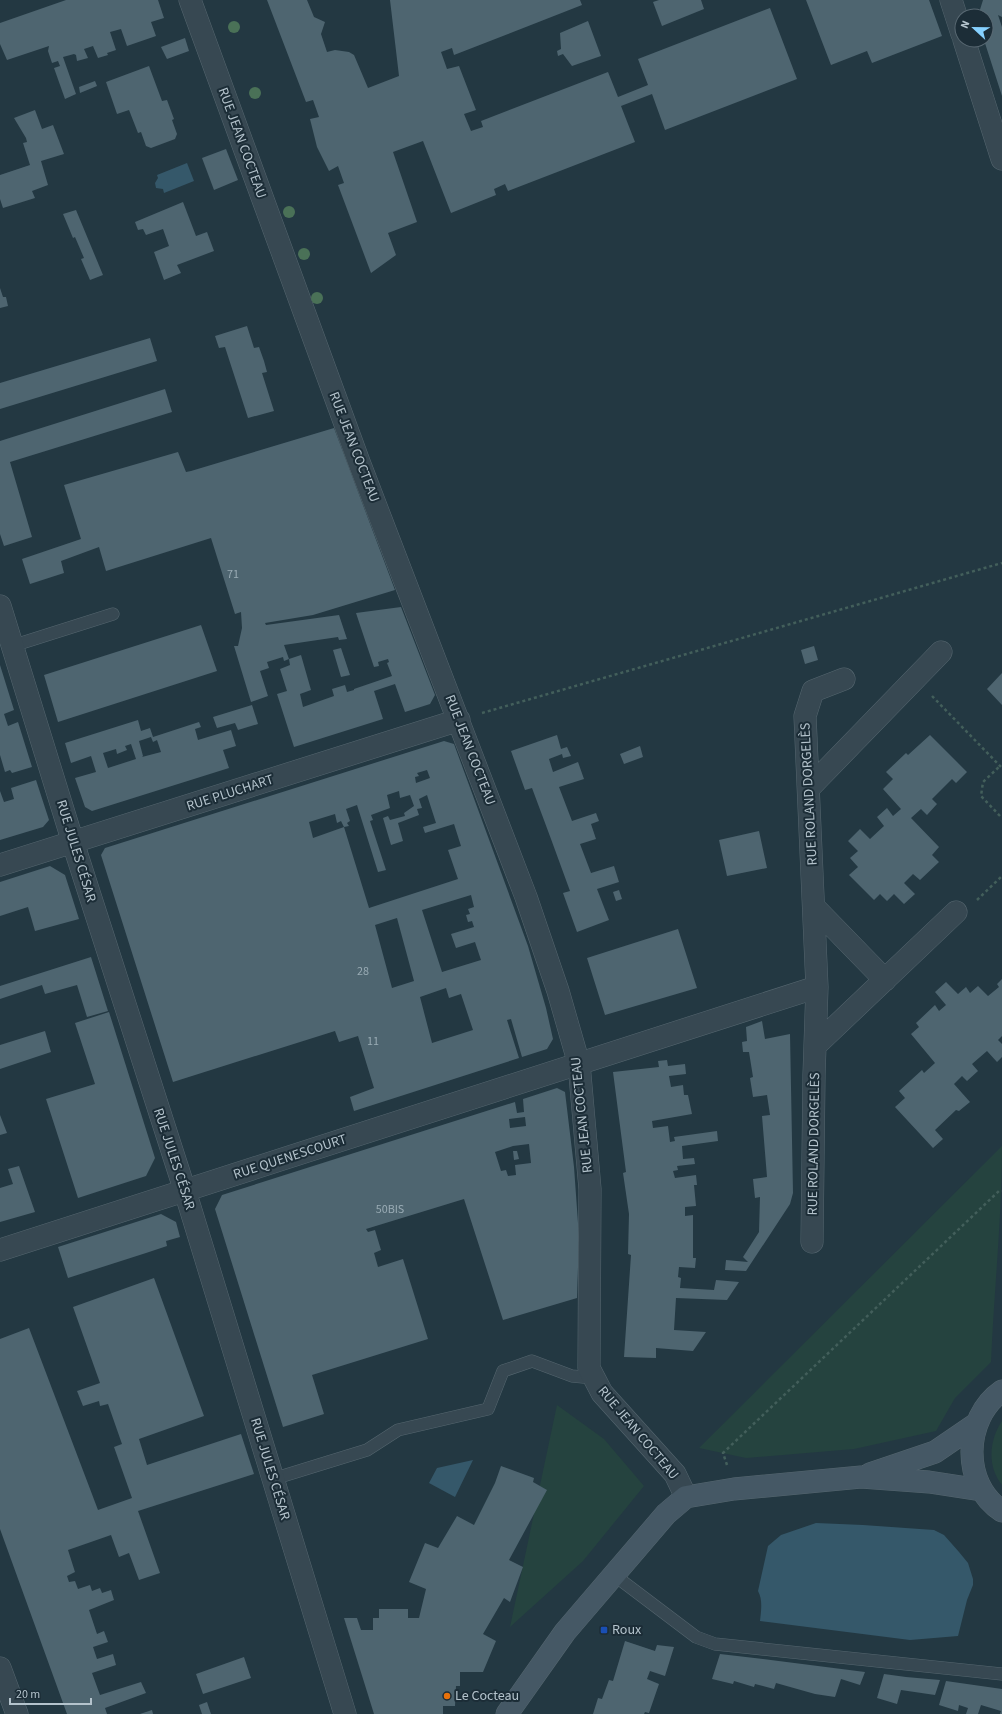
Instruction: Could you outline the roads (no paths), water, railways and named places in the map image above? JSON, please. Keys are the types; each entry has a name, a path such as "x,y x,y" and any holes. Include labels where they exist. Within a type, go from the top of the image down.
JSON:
{"main road":[{"path":"1001,1390 986,1406 976,1424 971,1446 973,1469 981,1490 996,1507 1002,1511"},
{"path":"861,1477 935,1452 976,1424"},
{"path":"507,1714 564,1632 666,1514 686,1497 734,1489 861,1477 929,1482 981,1490"}],"street":[{"name":"RUE JEAN COCTEAU","path":"190,0 359,462 526,897 558,991 579,1064 590,1189 589,1368 602,1393 675,1474 686,1497"},
{"path":"967,48 1002,159"},
{"name":"RUE JULES CÉSAR","path":"0,606 73,842 185,1191 345,1714"},
{"path":"808,788 941,652"},
{"name":"RUE ROLAND DORGELÈS","path":"812,1242 817,987 805,716 813,691 844,679"},
{"name":"RUE PLUCHART","path":"0,865 459,720"},
{"path":"814,907 885,980"},
{"path":"815,1046 956,912"},
{"path":"579,1064 817,987"},
{"name":"RUE QUENESCOURT","path":"0,1250 579,1064"},
{"path":"0,1668 17,1714"}],"lane":[{"path":"12,646 113,614"},
{"path":"273,1479 367,1450 398,1430 488,1409 503,1371 532,1360 572,1376 594,1378"},
{"path":"614,1575 696,1637 716,1644 1002,1674"}],"water":[{"path":"187,163 194,181 164,193 163,189 156,188 155,183 158,178 157,175"},
{"path":"473,1460 455,1497 429,1483 437,1468"},
{"path":"816,1523 934,1530 944,1535 968,1563 973,1579 973,1585 967,1600 958,1636 910,1640 760,1621 761,1602 758,1591 768,1546 781,1535"}],"place":[{"name":"Roux","path":"604,1630"},
{"name":"Le Cocteau","path":"447,1696"}]}
